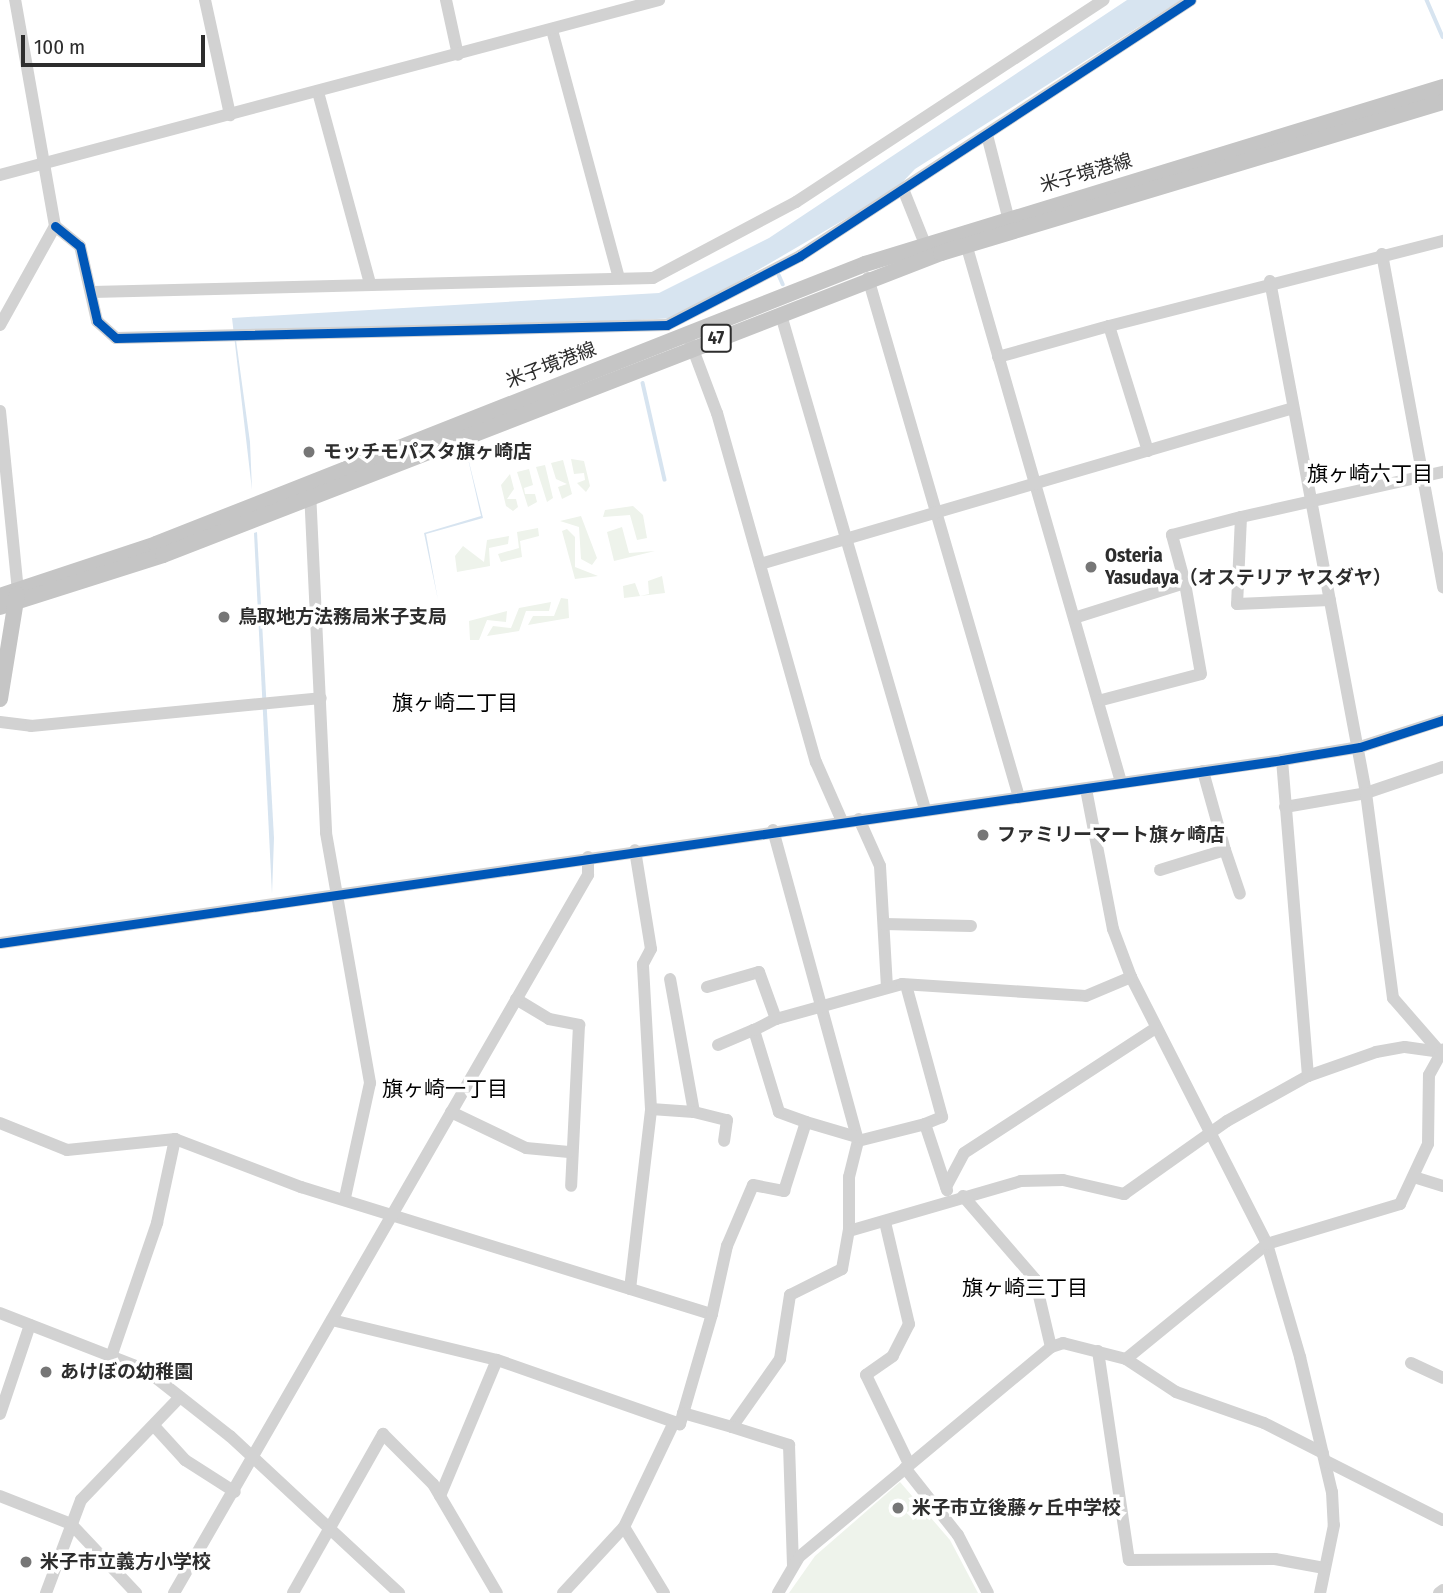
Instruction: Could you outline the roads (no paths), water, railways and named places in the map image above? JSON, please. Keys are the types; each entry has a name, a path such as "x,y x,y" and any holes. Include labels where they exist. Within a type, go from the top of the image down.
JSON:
{"main road":[{"name":"米子境港線","path":"689,340 781,315 964,239 1008,217 1443,87"},
{"name":"米子境港線","path":"0,596 11,601 310,489 925,244 964,239 1443,102"},
{"path":"0,699 11,601"}],"street":[{"path":"0,325 55,226 48,165 15,0"},
{"path":"205,0 230,115"},
{"path":"446,0 458,55"},
{"path":"0,174 48,165 659,0"},
{"path":"92,292 653,278 726,243 1104,0"},
{"path":"55,226 80,246 97,321 116,338 667,325 771,273 1191,0"},
{"path":"552,30 619,278"},
{"path":"318,92 370,283"},
{"path":"987,135 1008,217"},
{"path":"903,189 925,244"},
{"path":"964,239 1121,782"},
{"path":"998,357 1270,281 1443,241"},
{"path":"1382,254 1443,587"},
{"path":"868,278 1019,797"},
{"path":"1270,281 1360,747 1392,998 1441,1051"},
{"path":"781,315 925,809"},
{"path":"1109,326 1148,451"},
{"path":"689,340 760,564 816,762 842,821"},
{"path":"760,564 1293,408"},
{"path":"0,411 11,601"},
{"path":"1098,702 1200,674 1185,583 1172,535 1443,472"},
{"path":"310,489 332,895 370,1083 345,1198"},
{"path":"1241,517 1237,604 1330,600"},
{"path":"1074,618 1185,583"},
{"path":"0,722 31,726 262,701 321,698"},
{"path":"0,943 774,830 1282,760 1360,747 1443,720"},
{"path":"1282,760 1308,1076"},
{"path":"1285,807 1366,793 1443,767"},
{"path":"1203,771 1240,894"},
{"path":"1086,789 1113,929 1131,977 1154,1029 1267,1244 1324,1457 1334,1525 1320,1593"},
{"path":"859,818 880,866 887,986"},
{"path":"732,1427 780,1359 790,1295 842,1269 849,1231 849,1177 857,1139 774,830"},
{"path":"630,1289 651,1109 643,964 651,949 635,850"},
{"path":"1160,870 1225,850"},
{"path":"174,1593 235,1492 588,875 588,857"},
{"path":"884,924 971,926"},
{"path":"707,987 759,972 776,1019"},
{"path":"718,1045 776,1019 887,986 1086,996 1131,977"},
{"path":"670,979 694,1112"},
{"path":"754,1030 779,1112 857,1139 925,1124 942,1117 906,985"},
{"path":"516,999 549,1019 579,1025 569,1152"},
{"path":"948,1193 964,1153 1154,1029"},
{"path":"849,1231 885,1222 948,1193 963,1196 1021,1181 1063,1180 1124,1194 1208,1134 1308,1076 1405,1047 1441,1051"},
{"path":"1126,1359 1267,1244 1400,1204 1417,1178 1437,1122 1429,1075 1441,1051"},
{"path":"651,1109 694,1112 727,1120 724,1141"},
{"path":"451,1112 526,1148 575,1152 571,1186"},
{"path":"563,1593 624,1527 678,1418 712,1314 727,1246 753,1185 784,1191 806,1122"},
{"path":"0,1123 67,1150 175,1139 345,1198 712,1314"},
{"path":"925,1124 948,1193"},
{"path":"112,1354 157,1223 175,1139"},
{"path":"1417,1178 1443,1186"},
{"path":"963,1196 1035,1279 1051,1347"},
{"path":"885,1222 909,1324 892,1356 866,1375 907,1466 958,1535 988,1593"},
{"path":"0,1313 112,1354 146,1370 254,1458 398,1593"},
{"path":"332,1320 497,1360 678,1418 732,1427 789,1445 793,1565"},
{"path":"0,1414 30,1325"},
{"path":"778,1593 793,1565 1051,1347 1098,1350 1126,1359 1176,1392 1264,1423 1443,1520"},
{"path":"1098,1350 1129,1560 1275,1559 1324,1568"},
{"path":"440,1496 497,1360"},
{"path":"1411,1363 1443,1378"},
{"path":"46,1593 81,1500 155,1427 180,1397"},
{"path":"155,1427 185,1460 235,1492"},
{"path":"293,1593 383,1434 440,1496 497,1593"},
{"path":"0,1496 71,1524 136,1593"},
{"path":"624,1527 664,1593"}],"waterway":[{"path":"1427,0 1443,37"},
{"path":"779,275 783,284"},
{"path":"643,383 665,480"}],"place":[{"name":"モッチモパスタ旗ヶ崎店","path":"309,452"},
{"name":"Osteria Yasudaya（オステリア ヤスダヤ）","path":"1091,567"},
{"name":"鳥取地方法務局米子支局","path":"224,617"},
{"name":"ファミリーマート旗ヶ崎店","path":"983,835"},
{"name":"あけぼの幼稚園","path":"46,1372"},
{"name":"米子市立後藤ヶ丘中学校","path":"898,1508"},
{"name":"米子市立義方小学校","path":"26,1562"}],"district":[{"name":"旗ヶ崎六丁目","path":"1370,474"},
{"name":"旗ヶ崎二丁目","path":"455,703"},
{"name":"旗ヶ崎一丁目","path":"445,1089"},
{"name":"旗ヶ崎三丁目","path":"1025,1288"}]}
